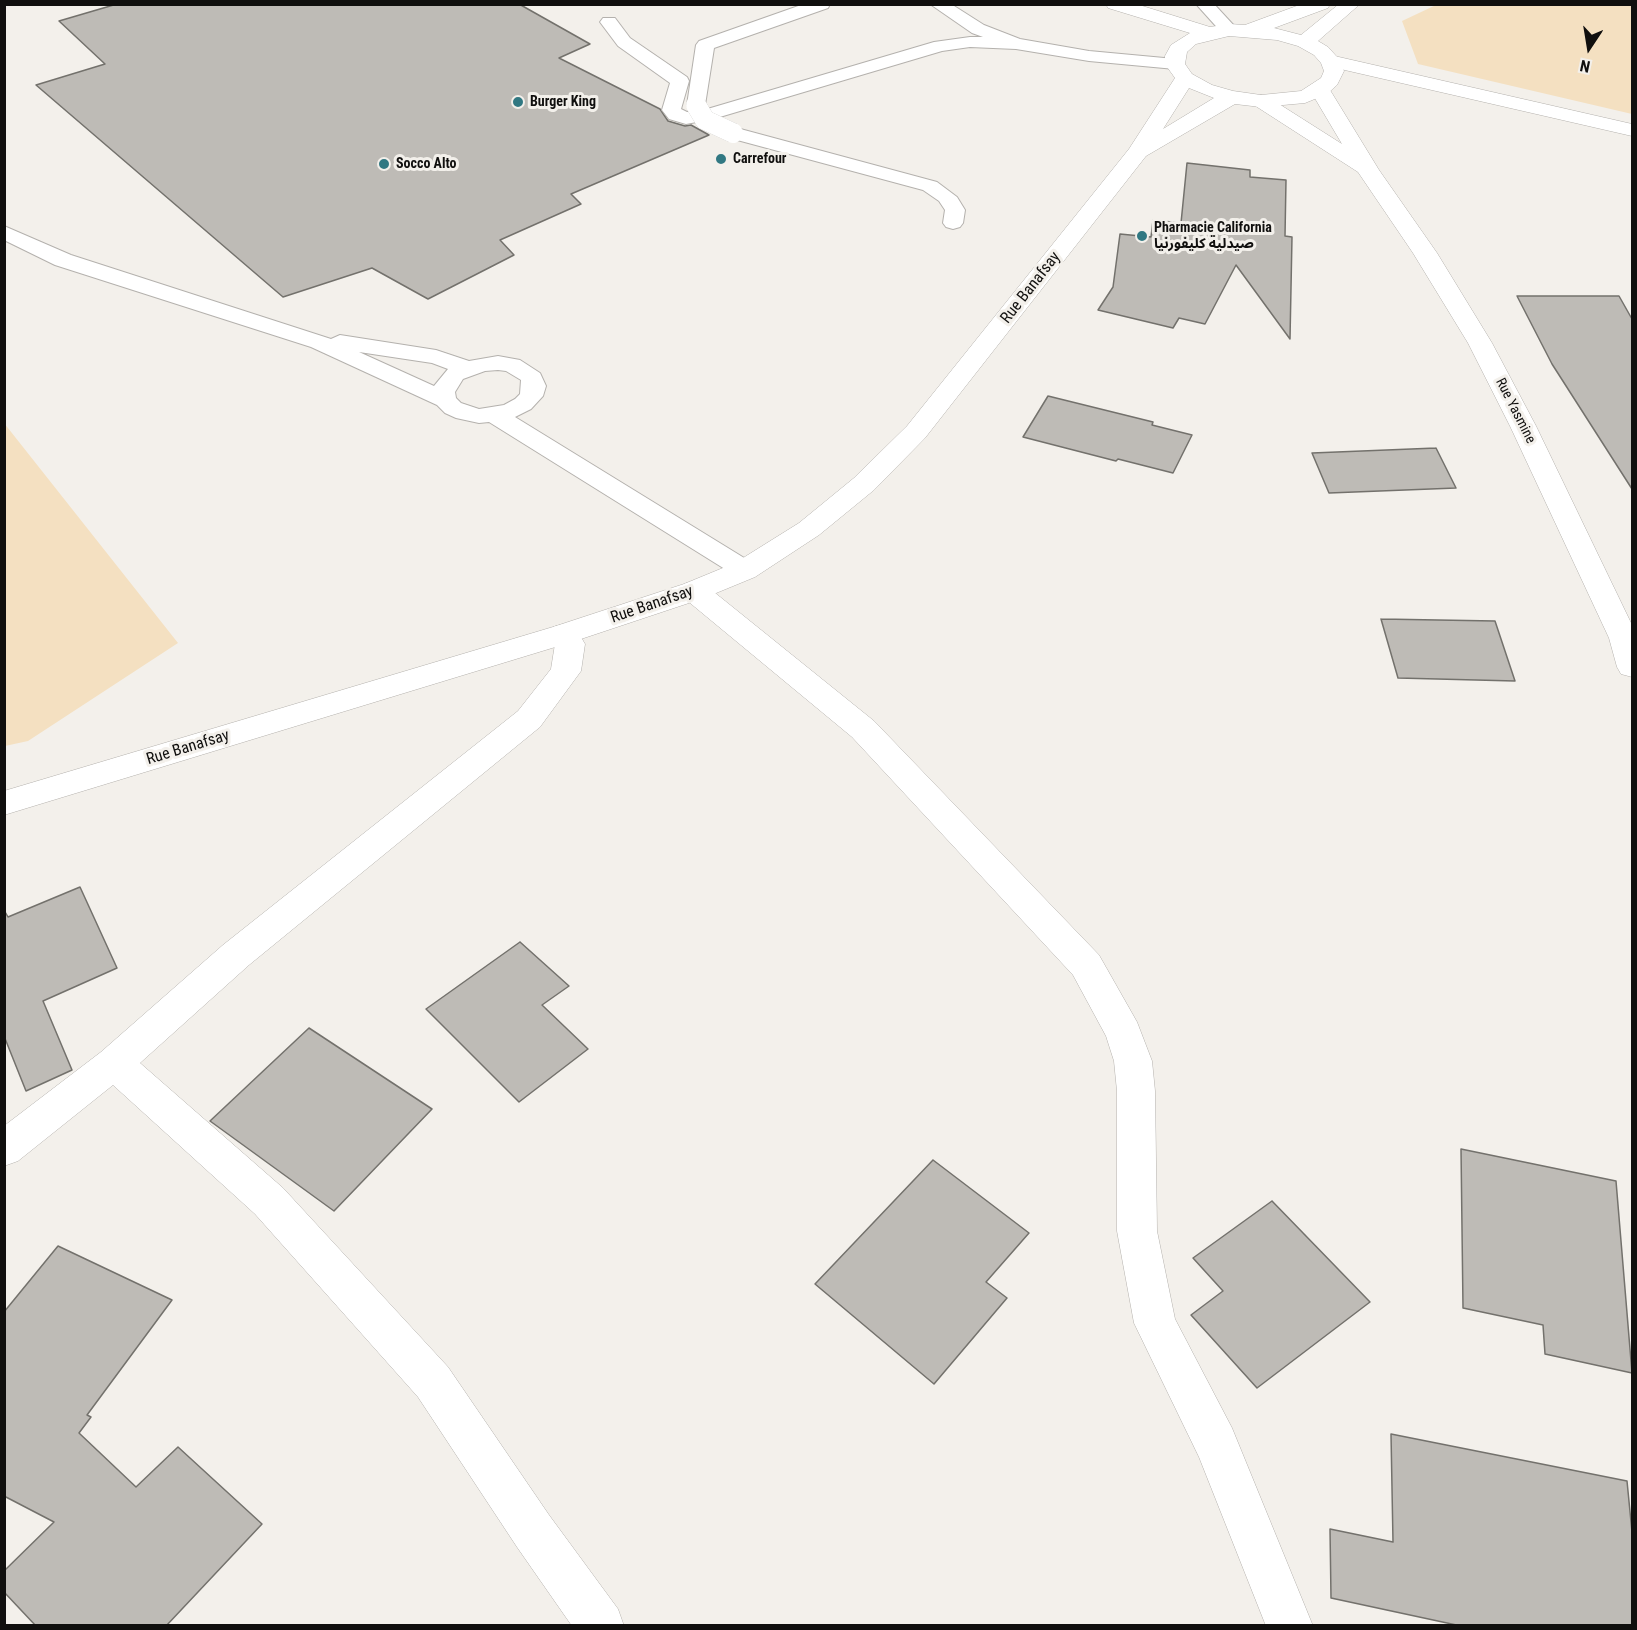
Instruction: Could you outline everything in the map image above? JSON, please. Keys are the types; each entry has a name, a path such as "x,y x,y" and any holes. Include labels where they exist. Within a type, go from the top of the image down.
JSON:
{"street":[{"path":"1113,4 1205,89 1231,98 1261,101 1305,97 1320,90 1330,81 1334,71 1330,61 1321,51 1305,42 1279,34 1250,30 1209,33 1190,40 1178,62"},
{"path":"1113,4 1209,33"},
{"path":"1250,30 1321,4"},
{"path":"1305,42 1351,4"},
{"path":"1330,61 1632,130"},
{"name":"Rue Banafsay","path":"4,803 564,634 694,591 745,570 809,529 864,484 916,432 1138,152 1178,62"},
{"name":"Rue Yasmine","path":"1320,90 1368,170 1425,253 1480,343 1628,637 1632,667"},
{"name":"Rue Banafsay","path":"1138,152 1231,98"},
{"name":"Rue Yasmine","path":"1261,101 1368,170"},
{"path":"694,591 863,729 1086,965 1125,1033 1133,1061 1136,1102 1137,1231 1155,1323 1216,1444 1290,1626"},
{"path":"4,1149 114,1063 236,955 529,719 566,671 570,644 564,634"},
{"path":"114,1063 269,1202 433,1382 533,1531 601,1626"}],"lane":[{"path":"822,4 705,45 696,105 705,120 733,133 930,186 947,197 955,210 953,223"},
{"path":"938,4 978,30 1016,44"},
{"path":"965,4 990,21 1022,35 1178,62"},
{"path":"1204,4 1229,30"},
{"path":"609,22 624,42 680,81 671,110 676,115 686,118 706,115 940,46 970,42 1016,44 1089,56 1178,62"},
{"path":"4,232 63,260 319,342 445,400 453,408 464,413 495,415 510,411 523,404 531,396 534,386 532,378 512,365 482,364 455,374 447,382 443,392 445,400"},
{"path":"319,342 348,342 436,357 468,368"},
{"path":"495,415 745,570"}],"shaded area":[{"path":"1436,5 1632,5 1632,114 1418,64 1402,21"},
{"path":"4,423 178,643 28,741 5,746"}],"building":[{"name":"Socco Alto","path":"117,4 519,4 590,44 559,58 660,109 668,121 685,126 691,125 709,135 571,194 581,204 500,240 514,255 428,299 372,268 283,297 36,85 105,64 59,21"},
{"path":"1187,163 1250,170 1250,177 1286,180 1285,236 1292,237 1290,339 1236,265 1205,324 1179,318 1173,328 1098,310 1113,287 1120,234 1151,237 1153,220 1181,223"},
{"path":"1517,296 1619,296 1632,319 1632,489 1552,364"},
{"path":"1048,396 1153,422 1152,425 1192,435 1173,473 1023,437"},
{"path":"1436,448 1456,488 1329,493 1312,453"},
{"path":"1381,619 1495,621 1515,681 1398,678"},
{"path":"80,887 117,968 43,1001 72,1070 26,1091 4,1036 4,910 8,917"},
{"path":"520,942 569,986 542,1005 588,1049 519,1102 426,1009"},
{"path":"309,1028 432,1109 334,1211 210,1121"},
{"path":"1461,1149 1616,1181 1632,1373 1545,1354 1543,1325 1463,1308"},
{"path":"933,1160 1029,1233 986,1282 1007,1298 934,1384 815,1284"},
{"path":"1272,1201 1370,1302 1257,1388 1191,1315 1223,1291 1193,1258"},
{"path":"58,1246 172,1300 87,1415 91,1417 79,1433 136,1487 178,1447 262,1524 166,1626 36,1626 4,1592 4,1571 54,1522 4,1496 4,1312"},
{"path":"1391,1434 1627,1481 1632,1532 1632,1626 1461,1626 1331,1598 1330,1529 1393,1542"}],"place":[{"name":"Burger King","path":"518,102"},
{"name":"Carrefour","path":"721,159"},
{"name":"Socco Alto","path":"384,164"},
{"name":"Pharmacie California صيدلية كليفورنيا","path":"1142,236"}]}
